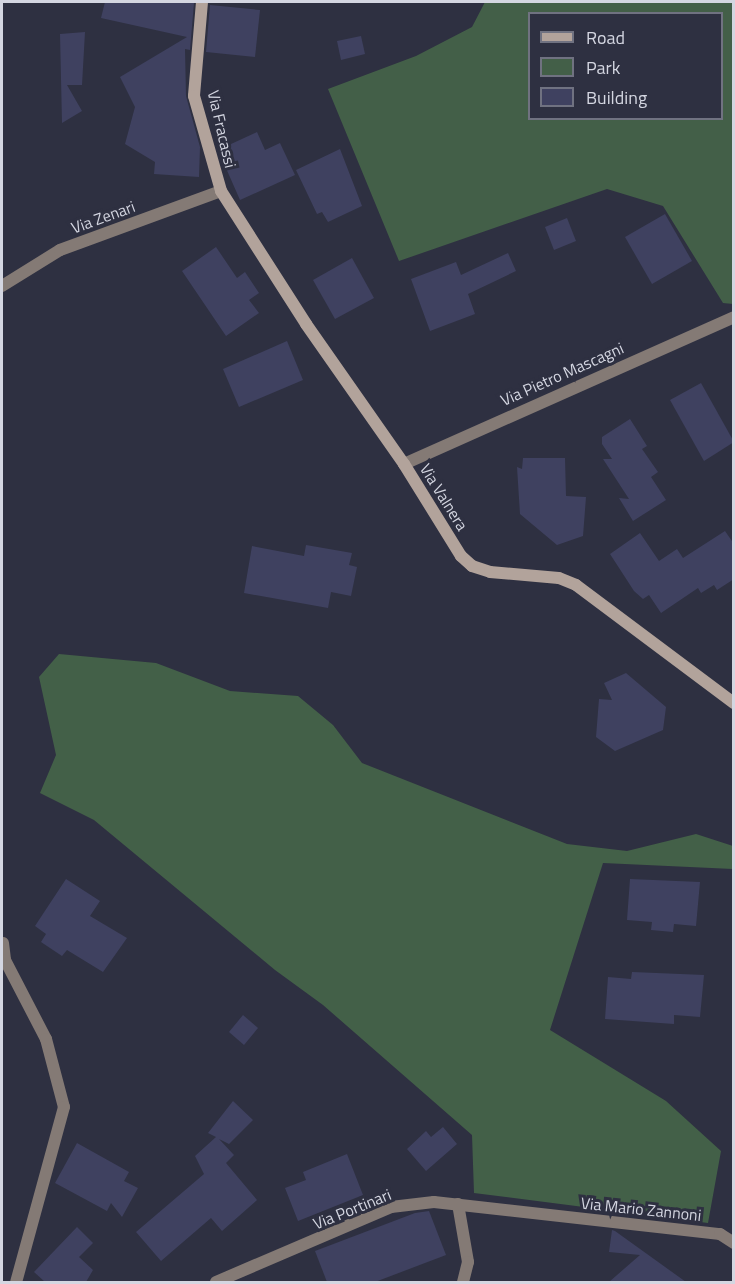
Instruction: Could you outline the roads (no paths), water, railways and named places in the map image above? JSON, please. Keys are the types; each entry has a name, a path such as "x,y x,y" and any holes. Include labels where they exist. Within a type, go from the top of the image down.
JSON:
{"street":[{"name":"Via Fracassi","path":"202,2 194,96 221,191"},
{"name":"Via Zenari","path":"2,286 60,250 221,191"},
{"name":"Via Valnera","path":"221,191 306,324 404,464 461,556 472,566 490,572 558,578 576,585 734,703"},
{"name":"Via Pietro Mascagni","path":"404,464 734,316"},
{"path":"3,943 5,960 46,1039 64,1107 16,1282"},
{"name":"Via Portinari","path":"216,1282 391,1208 434,1202 543,1216"},
{"path":"458,1204 468,1262 464,1282"},
{"name":"Via Mario Zannoni","path":"543,1216 720,1234 734,1243"}]}
